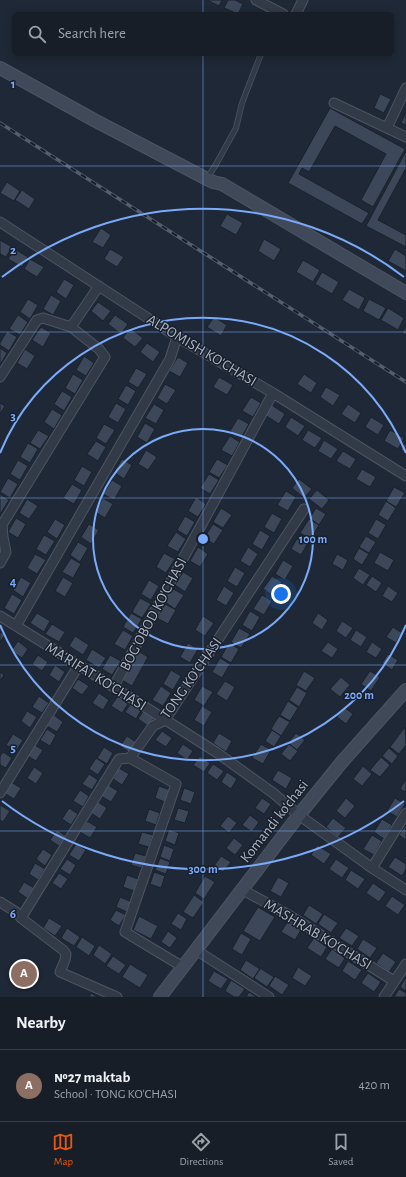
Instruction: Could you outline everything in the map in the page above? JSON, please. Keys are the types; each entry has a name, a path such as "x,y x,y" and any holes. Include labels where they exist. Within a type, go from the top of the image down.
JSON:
{"main road":[{"path":"0,68 94,120 210,180 222,184 406,293"},
{"name":"Komandi ko‘chasi","path":"160,997 299,815 341,763 406,690"}],"street":[{"path":"256,0 279,12"},
{"path":"297,12 303,0"},
{"path":"387,128 406,88"},
{"path":"334,103 406,137"},
{"name":"ALPOMISH KO'CHASI","path":"0,222 176,337 273,393 406,476"},
{"path":"71,327 99,286"},
{"path":"0,377 37,320 43,318 71,327 99,349 105,357 2,525 6,552 0,563"},
{"path":"16,626 170,359 176,337"},
{"name":"BOG'OBOD KO'CHASI","path":"114,686 273,393"},
{"name":"TONG KO'CHASI","path":"21,918 119,759 130,758 153,726 165,720 304,509"},
{"name":"MA'RIFAT KO'CHASI","path":"0,616 114,686 216,752 273,793 299,815 372,868 406,890"},
{"path":"0,793 79,665"},
{"path":"130,758 176,784 125,932 183,967"},
{"path":"372,868 406,813"},
{"name":"MASHRAB KO'CHASI","path":"241,889 287,914 394,981"},
{"path":"0,902 16,912 21,918 63,950 66,954 60,972 117,997"},
{"path":"196,950 269,997"},
{"path":"384,997 406,964"}],"lane":[{"path":"210,180 215,166 236,128 242,103 260,56"}],"building":[{"path":"207,0 222,0 219,6"},
{"path":"228,0 235,0 243,4 239,12 233,12 224,8"},
{"path":"380,94 391,99 384,113 374,108"},
{"path":"330,108 405,149 373,207 361,200 386,154 335,126 309,172 302,168 299,174 369,213 362,224 288,183"},
{"path":"406,112 406,125 401,123"},
{"path":"406,151 406,168 378,220 406,235 406,247 366,226"},
{"path":"7,182 20,191 14,201 0,193"},
{"path":"22,190 35,199 29,209 15,200"},
{"path":"227,214 243,223 236,235 220,226"},
{"path":"101,228 111,235 103,248 92,242"},
{"path":"264,239 281,249 274,261 258,251"},
{"path":"0,240 12,247 6,257 0,254"},
{"path":"15,249 28,257 22,267 8,259"},
{"path":"110,249 124,257 117,267 104,259"},
{"path":"395,249 406,256 406,271 388,261"},
{"path":"30,259 44,267 37,277 24,269"},
{"path":"303,260 320,270 313,282 296,272"},
{"path":"322,272 339,282 332,294 315,284"},
{"path":"64,279 74,285 66,299 56,292"},
{"path":"349,289 365,298 359,310 342,300"},
{"path":"51,295 61,301 53,315 43,309"},
{"path":"28,299 38,305 30,319 20,312"},
{"path":"369,299 386,308 379,320 363,311"},
{"path":"98,302 111,311 103,321 91,311"},
{"path":"388,308 404,318 398,330 381,320"},
{"path":"18,315 28,322 20,335 9,329"},
{"path":"115,315 128,324 121,334 108,324"},
{"path":"214,317 227,325 221,336 207,327"},
{"path":"406,326 406,335 402,333"},
{"path":"41,327 51,333 43,347 32,340"},
{"path":"130,328 143,338 135,347 123,338"},
{"path":"7,331 17,337 9,351 0,345"},
{"path":"147,343 160,352 153,362 140,352"},
{"path":"0,348 7,353 0,365"},
{"path":"25,349 35,356 27,369 17,363"},
{"path":"84,356 94,363 86,376 76,370"},
{"path":"178,357 188,363 180,377 169,371"},
{"path":"136,368 147,374 138,388 128,382"},
{"path":"73,374 83,380 75,394 65,388"},
{"path":"304,374 317,383 311,393 297,384"},
{"path":"219,377 233,385 227,395 213,387"},
{"path":"165,384 176,390 167,404 157,398"},
{"path":"126,385 136,391 128,405 118,399"},
{"path":"326,387 340,395 333,406 320,397"},
{"path":"62,391 72,397 64,411 54,404"},
{"path":"251,397 261,403 253,417 242,411"},
{"path":"0,403 5,406 0,414"},
{"path":"116,403 126,409 118,423 108,417"},
{"path":"154,404 164,410 156,424 145,418"},
{"path":"348,404 361,413 355,423 341,414"},
{"path":"272,405 285,414 279,424 265,415"},
{"path":"52,409 62,415 54,429 44,422"},
{"path":"291,417 305,426 298,436 285,427"},
{"path":"371,417 384,425 378,435 365,427"},
{"path":"238,418 249,424 241,438 230,431"},
{"path":"145,423 155,429 147,443 137,437"},
{"path":"104,424 115,430 106,444 96,438"},
{"path":"38,430 49,436 40,449 30,443"},
{"path":"308,430 322,438 315,448 302,440"},
{"path":"390,430 404,438 398,449 384,441"},
{"path":"230,436 240,442 232,456 221,450"},
{"path":"324,440 338,449 331,459 318,451"},
{"path":"96,441 106,447 98,461 87,454"},
{"path":"406,442 406,453 401,450"},
{"path":"28,443 38,449 30,463 20,457"},
{"path":"146,450 157,457 148,470 138,464"},
{"path":"343,451 356,459 350,469 336,461"},
{"path":"122,459 132,465 124,479 114,472"},
{"path":"217,459 228,465 219,478 209,472"},
{"path":"18,460 28,466 20,480 10,474"},
{"path":"82,466 92,472 84,486 74,480"},
{"path":"362,469 376,477 370,487 356,479"},
{"path":"209,474 219,480 210,494 200,488"},
{"path":"8,478 18,484 10,498 0,492"},
{"path":"299,479 312,489 304,498 292,488"},
{"path":"112,480 122,486 114,500 103,494"},
{"path":"72,484 82,490 74,504 63,498"},
{"path":"394,487 405,493 396,507 386,501"},
{"path":"317,490 329,500 322,509 309,499"},
{"path":"286,491 296,497 288,511 277,505"},
{"path":"0,494 9,500 1,513 0,513"},
{"path":"196,497 206,504 198,517 188,511"},
{"path":"103,498 113,504 105,518 95,512"},
{"path":"27,499 38,506 29,519 19,513"},
{"path":"386,501 396,508 388,521 378,515"},
{"path":"221,508 232,515 223,528 213,522"},
{"path":"316,508 326,514 319,525 310,518"},
{"path":"272,513 282,519 274,533 264,527"},
{"path":"185,516 195,522 187,536 177,530"},
{"path":"16,518 26,524 18,538 8,532"},
{"path":"55,519 65,525 57,539 47,532"},
{"path":"309,519 319,525 311,539 300,533"},
{"path":"376,519 386,525 378,539 368,533"},
{"path":"89,524 99,530 91,544 81,537"},
{"path":"213,524 223,530 214,544 204,538"},
{"path":"260,530 270,536 262,550 252,544"},
{"path":"176,532 186,539 178,552 167,546"},
{"path":"44,535 55,541 46,555 36,549"},
{"path":"299,535 309,541 301,555 291,549"},
{"path":"366,536 376,542 369,553 359,547"},
{"path":"78,542 88,548 80,562 70,555"},
{"path":"198,547 208,554 200,567 190,561"},
{"path":"248,547 258,554 250,567 240,561"},
{"path":"359,548 369,554 362,565 353,559"},
{"path":"380,552 394,560 388,571 374,563"},
{"path":"164,553 175,559 166,573 156,567"},
{"path":"35,554 46,560 37,574 27,568"},
{"path":"337,554 348,560 343,570 332,564"},
{"path":"71,558 81,564 73,578 62,572"},
{"path":"283,560 293,566 285,580 275,574"},
{"path":"235,567 245,573 237,587 227,581"},
{"path":"359,568 370,575 363,585 353,578"},
{"path":"183,572 193,578 185,592 175,585"},
{"path":"272,576 282,582 274,596 263,589"},
{"path":"372,576 382,583 376,592 366,585"},
{"path":"21,577 31,583 23,597 13,590"},
{"path":"63,577 73,583 65,597 55,591"},
{"path":"149,580 159,586 151,600 141,594"},
{"path":"224,586 234,593 226,606 216,600"},
{"path":"388,586 398,593 392,602 382,596"},
{"path":"173,589 184,595 175,609 165,602"},
{"path":"12,594 22,600 14,614 4,608"},
{"path":"262,595 272,601 264,615 253,609"},
{"path":"140,598 151,604 142,618 132,612"},
{"path":"165,604 176,610 168,624 157,618"},
{"path":"250,611 260,617 252,631 242,625"},
{"path":"37,613 50,621 44,632 30,623"},
{"path":"131,613 142,619 133,633 123,627"},
{"path":"318,613 328,620 322,630 312,623"},
{"path":"203,616 214,623 205,636 195,630"},
{"path":"342,621 353,628 346,638 336,631"},
{"path":"52,624 65,632 59,642 45,634"},
{"path":"393,627 402,633 396,643 386,637"},
{"path":"239,628 250,634 241,648 231,642"},
{"path":"123,630 133,636 125,650 114,644"},
{"path":"356,630 367,637 361,647 350,640"},
{"path":"0,632 5,635 0,642"},
{"path":"75,636 89,645 83,655 69,646"},
{"path":"18,641 28,649 22,658 11,651"},
{"path":"328,642 338,649 332,658 321,651"},
{"path":"372,642 382,649 376,658 366,652"},
{"path":"188,643 198,649 190,663 180,657"},
{"path":"229,643 239,649 231,663 221,657"},
{"path":"92,649 106,658 99,668 86,660"},
{"path":"137,650 148,657 132,686 122,680"},
{"path":"388,654 398,660 392,670 382,663"},
{"path":"38,655 48,662 42,671 32,664"},
{"path":"110,655 121,661 112,675 102,669"},
{"path":"220,658 230,664 222,678 212,672"},
{"path":"55,665 65,672 59,682 49,675"},
{"path":"171,670 181,676 173,690 163,684"},
{"path":"304,671 315,678 306,691 296,685"},
{"path":"370,671 380,677 371,691 361,684"},
{"path":"0,672 4,675 0,681"},
{"path":"341,677 350,685 340,697 330,689"},
{"path":"78,679 89,686 82,695 72,688"},
{"path":"225,681 235,687 227,701 216,694"},
{"path":"161,686 171,693 163,706 152,700"},
{"path":"202,686 213,692 204,706 194,700"},
{"path":"297,687 307,693 299,707 289,700"},
{"path":"99,693 109,700 103,710 92,703"},
{"path":"39,696 49,703 42,713 32,707"},
{"path":"118,696 128,704 122,713 111,706"},
{"path":"288,701 298,708 290,721 280,715"},
{"path":"132,702 142,709 136,719 125,712"},
{"path":"202,706 212,712 204,726 194,720"},
{"path":"344,707 353,714 346,724 337,717"},
{"path":"144,710 155,717 148,726 138,719"},
{"path":"27,711 37,717 30,728 21,721"},
{"path":"54,715 63,722 57,732 47,726"},
{"path":"279,716 290,722 281,736 271,729"},
{"path":"405,727 406,745 399,754 390,747"},
{"path":"47,729 56,735 50,746 40,740"},
{"path":"272,730 281,736 274,747 265,741"},
{"path":"162,731 172,738 166,747 155,740"},
{"path":"219,733 232,741 226,752 213,743"},
{"path":"296,733 305,740 297,750 288,743"},
{"path":"13,734 23,740 16,751 6,745"},
{"path":"127,736 136,742 129,752 120,746"},
{"path":"33,744 43,750 36,761 26,755"},
{"path":"183,744 193,751 187,760 177,753"},
{"path":"261,744 271,750 263,764 252,758"},
{"path":"289,744 298,751 290,761 281,754"},
{"path":"104,747 113,753 107,764 97,758"},
{"path":"389,748 398,756 392,764 382,756"},
{"path":"3,752 12,758 6,768 0,765 0,756"},
{"path":"200,756 210,763 204,772 193,765"},
{"path":"381,757 390,765 380,777 370,770"},
{"path":"96,758 105,764 98,775 89,769"},
{"path":"213,764 224,771 217,780 207,773"},
{"path":"363,766 372,774 362,786 353,779"},
{"path":"34,767 43,773 36,784 27,778"},
{"path":"119,768 129,774 122,785 113,779"},
{"path":"278,770 292,778 286,789 272,780"},
{"path":"227,772 237,779 231,789 221,782"},
{"path":"89,774 98,780 92,790 82,784"},
{"path":"406,779 406,792 400,789"},
{"path":"11,782 21,788 14,799 4,793"},
{"path":"108,785 118,791 111,802 101,796"},
{"path":"159,786 170,790 165,802 155,798"},
{"path":"184,788 195,792 191,804 180,800"},
{"path":"80,790 89,796 83,807 73,801"},
{"path":"262,798 271,804 264,814 255,808"},
{"path":"346,798 355,806 345,818 336,811"},
{"path":"395,798 405,804 397,817 387,811"},
{"path":"98,802 107,808 100,819 91,813"},
{"path":"0,805 10,811 3,822 0,820"},
{"path":"69,808 78,814 71,825 62,819"},
{"path":"178,808 189,811 185,823 174,820"},
{"path":"149,809 160,813 156,825 145,821"},
{"path":"250,815 259,822 252,832 242,825"},
{"path":"228,816 237,823 229,833 220,826"},
{"path":"333,818 346,828 338,837 326,827"},
{"path":"382,819 392,825 384,839 374,832"},
{"path":"87,821 97,827 90,838 80,832"},
{"path":"406,825 406,840 399,835"},
{"path":"169,829 179,833 175,845 165,841"},
{"path":"57,830 66,836 59,846 50,840"},
{"path":"142,832 153,835 149,847 138,844"},
{"path":"372,835 382,841 374,855 363,849"},
{"path":"234,838 243,845 235,855 226,848"},
{"path":"76,844 86,850 79,861 69,855"},
{"path":"164,845 174,849 170,861 160,857"},
{"path":"317,845 331,854 324,864 311,855"},
{"path":"43,849 52,855 45,866 36,859"},
{"path":"135,853 146,856 141,868 131,865"},
{"path":"221,856 231,862 223,872 214,866"},
{"path":"395,857 406,864 406,869 402,876 388,867"},
{"path":"160,858 170,862 166,874 155,870"},
{"path":"67,859 76,865 70,875 60,869"},
{"path":"336,859 349,868 342,878 329,869"},
{"path":"35,863 45,869 38,880 29,874"},
{"path":"351,870 365,879 358,889 345,880"},
{"path":"154,872 165,876 161,888 150,884"},
{"path":"59,873 68,879 61,889 52,883"},
{"path":"127,875 138,879 134,891 123,887"},
{"path":"205,876 215,882 204,899 195,893"},
{"path":"278,877 289,883 281,897 270,891"},
{"path":"24,882 34,888 27,898 18,892"},
{"path":"373,883 386,892 379,902 366,893"},
{"path":"194,895 204,902 193,918 183,912"},
{"path":"392,896 405,905 398,915 385,906"},
{"path":"120,897 132,902 127,912 116,907"},
{"path":"309,905 323,914 316,924 303,915"},
{"path":"258,907 275,917 260,941 243,931"},
{"path":"116,910 126,915 119,926 110,920"},
{"path":"178,913 187,919 181,930 171,924"},
{"path":"324,914 338,923 331,933 318,924"},
{"path":"139,916 158,926 151,939 133,930"},
{"path":"49,918 62,926 55,936 43,928"},
{"path":"288,921 301,930 295,940 281,932"},
{"path":"67,928 80,937 74,946 61,938"},
{"path":"346,928 359,936 352,946 339,938"},
{"path":"168,931 177,938 170,948 161,942"},
{"path":"241,933 251,939 242,955 232,949"},
{"path":"82,937 95,946 89,956 76,947"},
{"path":"314,938 327,947 321,957 307,948"},
{"path":"363,939 377,948 370,958 357,949"},
{"path":"99,945 112,954 105,964 93,955"},
{"path":"332,949 345,958 339,968 325,959"},
{"path":"383,953 396,962 389,972 376,963"},
{"path":"113,956 126,965 119,974 106,966"},
{"path":"246,960 260,969 253,979 240,970"},
{"path":"348,961 362,970 355,980 342,971"},
{"path":"130,964 148,975 140,988 122,977"},
{"path":"298,967 312,976 305,986 292,978"},
{"path":"260,968 274,977 267,987 254,978"},
{"path":"214,971 228,979 221,989 208,981"},
{"path":"368,973 381,982 374,992 361,983"},
{"path":"275,976 289,985 282,995 269,986"},
{"path":"406,977 406,991 400,987"},
{"path":"231,980 245,989 239,997 234,997 225,991"},
{"path":"399,989 406,993 406,997 394,997"},
{"path":"249,992 257,997 246,997"},
{"path":"91,993 98,997 89,997"}],"railway":[{"path":"0,123 406,382"}],"place":[{"name":"№27 maktab","path":"24,974"}]}
